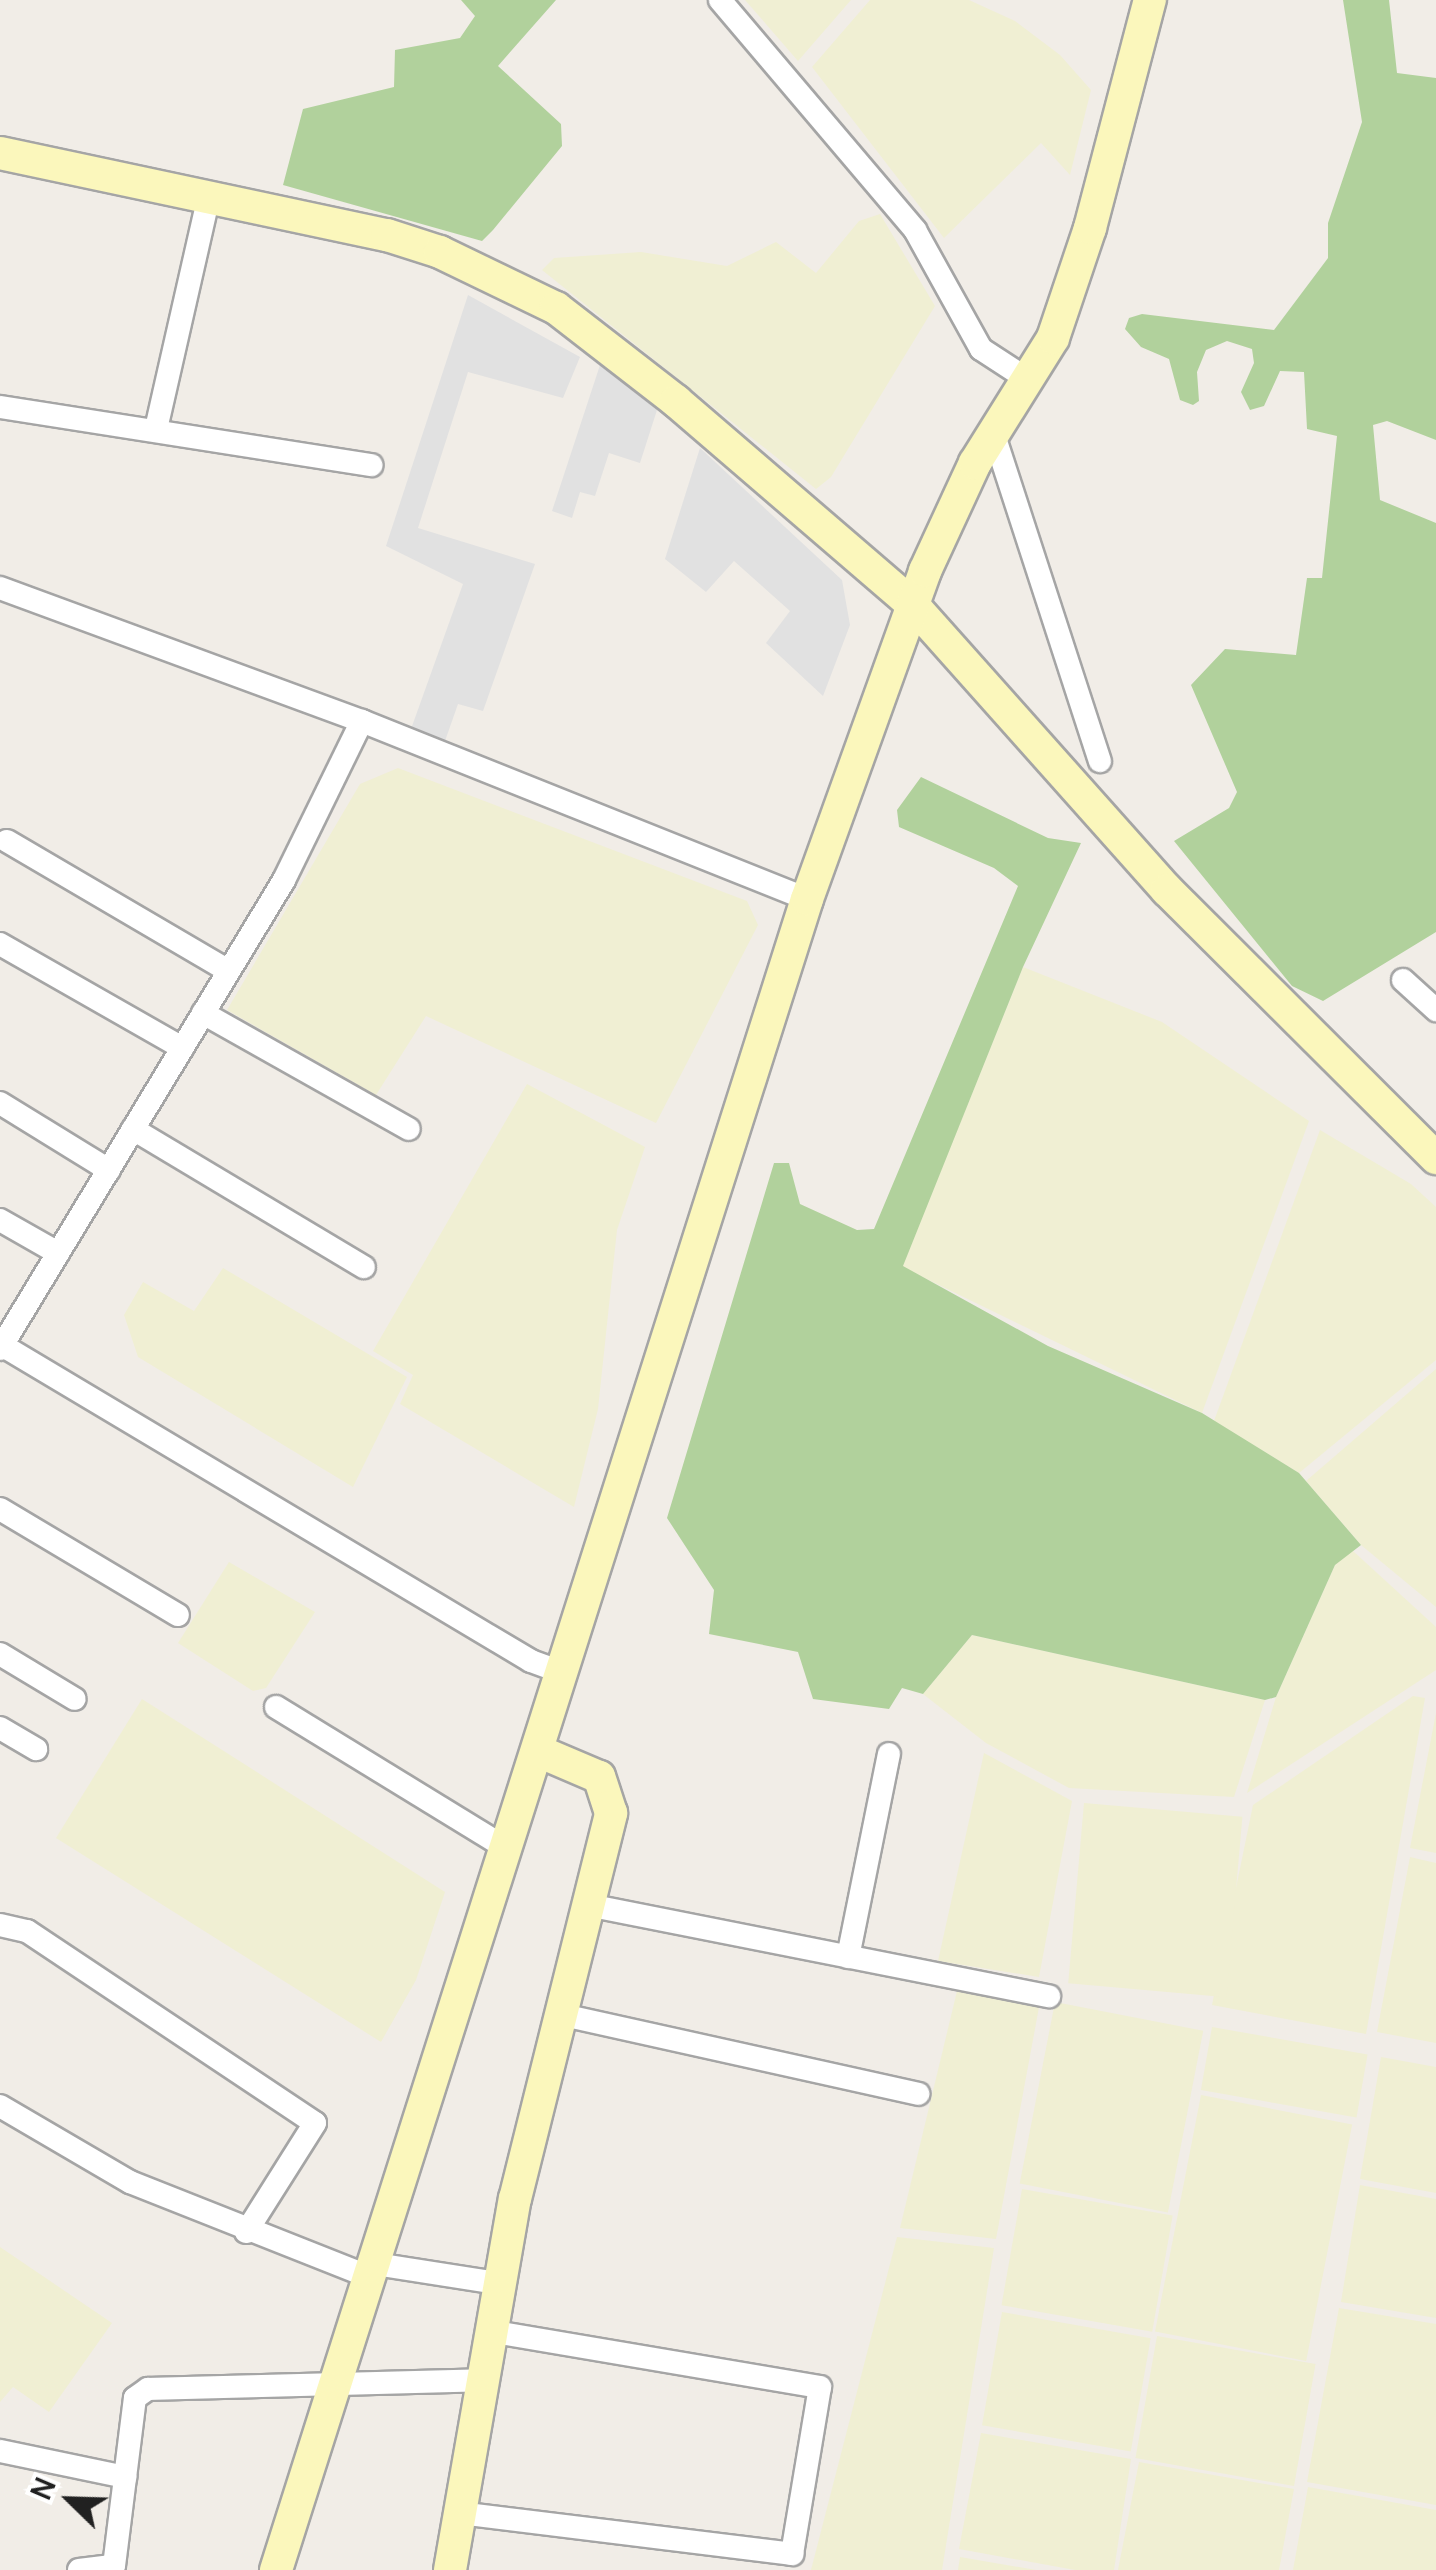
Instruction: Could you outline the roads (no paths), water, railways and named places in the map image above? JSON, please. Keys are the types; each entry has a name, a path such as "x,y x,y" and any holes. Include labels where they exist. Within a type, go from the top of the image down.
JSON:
{"street":[{"path":"720,0 915,230 982,350 1027,379"},
{"path":"276,2570 807,899 913,605 993,432 1027,379 1071,290 1150,0"},
{"path":"0,152 209,196 440,252 556,308 676,401 913,605 1167,890 1432,1147"},
{"path":"156,429 209,196"},
{"path":"0,407 372,465"},
{"path":"993,432 1100,762"},
{"path":"0,588 362,721 807,899"},
{"path":"362,721 284,880 1,1346 531,1661 562,1672"},
{"path":"6,841 228,972"},
{"path":"0,944 182,1048"},
{"path":"1403,980 1436,1010"},
{"path":"204,1013 410,1129"},
{"path":"0,1103 109,1170"},
{"path":"133,1129 364,1267"},
{"path":"0,1220 58,1253"},
{"path":"0,1510 178,1615"},
{"path":"0,1654 74,1699"},
{"path":"276,1707 508,1849"},
{"path":"0,1728 36,1749"},
{"path":"450,2570 498,2283 593,1906 611,1813 608,1791 599,1777 538,1751"},
{"path":"848,1957 889,1754"},
{"path":"593,1906 1049,1996"},
{"path":"0,1926 28,1931 315,2123 246,2232"},
{"path":"563,2014 918,2094"},
{"path":"0,2106 130,2182 246,2232 374,2271 498,2283"},
{"path":"459,2513 792,2554 820,2386 489,2331"},
{"path":"79,2570 114,2566 135,2398 148,2389 481,2380"},
{"path":"0,2451 125,2478"}]}
